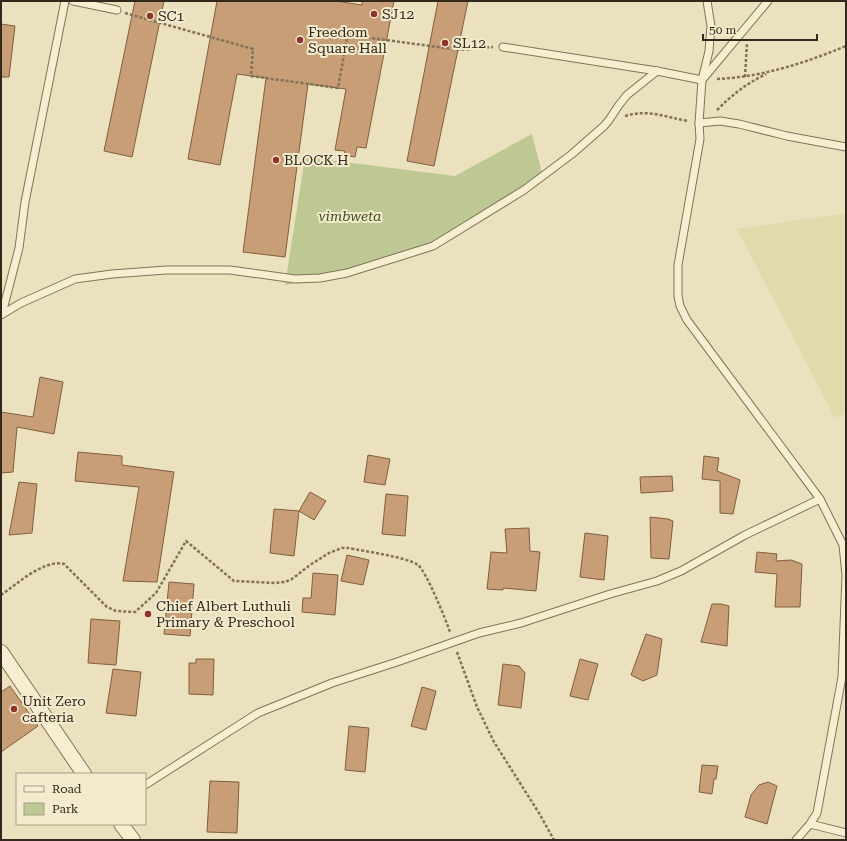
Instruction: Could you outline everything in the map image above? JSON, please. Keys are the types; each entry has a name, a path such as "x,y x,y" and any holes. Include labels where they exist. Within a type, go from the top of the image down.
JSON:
{"street":[{"path":"1,652 83,773"},
{"path":"122,825 132,840"}],"lane":[{"path":"2,315 19,248 25,202 65,1"},
{"path":"73,1 117,10"},
{"path":"707,1 711,26 709,51 702,80 699,123 700,139 678,266 678,296 680,306 687,320 820,499 843,545 846,575 846,601 842,677 817,813 810,824 796,840"},
{"path":"702,80 768,1"},
{"path":"503,47 657,71 702,80"},
{"path":"2,315 38,295 75,279 159,271 230,270 295,279 320,278 347,273 433,246 524,190 572,154 609,120 618,105 628,95 657,71"},
{"path":"699,123 720,121 739,124 787,136 846,147"},
{"path":"146,784 258,713 332,683 479,633 522,623 610,594 657,581 681,571 745,535 820,499"},
{"path":"810,824 846,833"}],"path":[{"path":"117,10 253,49 251,76 338,88 348,32 356,36 460,50 503,47"},
{"path":"745,77 748,30 754,18"},
{"path":"609,120 636,112 655,114 699,123 718,109 749,82 766,74 810,60 846,46"},
{"path":"702,80 766,74"},
{"path":"1,595 34,572 52,563 58,562 64,564 107,607 116,611 134,612 156,593 186,541 234,581 275,583 286,582 329,553 342,548 384,555 418,565 427,578 477,707 494,742 539,813 554,840"}],"shaded area":[{"path":"846,213 846,413 835,418 737,229"}],"green space":[{"name":"vimbweta","path":"532,134 543,177 427,248 356,271 285,285 305,157 455,176"}],"building":[{"path":"135,1 164,1 132,157 104,151"},
{"path":"217,1 336,1 362,5 362,1 394,1 366,148 357,147 355,157 344,155 345,151 335,150 346,89 308,84 285,257 243,252 266,78 237,74 220,165 188,159"},
{"path":"438,1 468,1 434,166 407,161"},
{"path":"1,24 15,26 9,77 1,77"},
{"path":"40,377 63,382 54,434 17,427 13,472 1,473 1,412 33,417"},
{"path":"78,452 122,456 122,465 174,472 157,582 123,581 139,487 75,481"},
{"path":"368,455 390,459 385,485 364,482"},
{"path":"704,456 719,458 717,471 740,480 733,514 720,513 720,481 702,479"},
{"path":"672,476 673,491 641,493 640,477"},
{"path":"19,482 37,484 32,533 9,535"},
{"path":"310,492 326,501 314,520 299,511"},
{"path":"386,494 408,496 405,536 382,534"},
{"path":"274,509 299,511 294,556 270,553"},
{"path":"650,517 673,521 669,559 651,558"},
{"path":"529,528 530,551 540,552 536,591 503,588 503,590 487,589 491,552 507,553 505,529"},
{"path":"585,533 608,536 604,580 580,577"},
{"path":"757,552 777,554 776,561 791,560 802,564 800,607 775,607 777,574 755,572"},
{"path":"347,555 369,560 363,585 341,581"},
{"path":"313,573 338,575 335,615 302,612 303,598 311,598"},
{"path":"169,582 194,584 190,636 164,634"},
{"path":"712,604 729,606 727,646 701,642"},
{"path":"91,619 120,621 116,665 88,663"},
{"path":"646,634 662,639 657,675 643,681 631,675"},
{"path":"196,659 214,659 213,695 189,694 189,663 196,663"},
{"path":"580,659 598,664 588,700 570,696"},
{"path":"503,664 519,666 525,673 521,708 498,705"},
{"path":"113,669 141,672 136,716 106,713"},
{"name":"Unit Zero cafteria","path":"10,686 38,726 1,752 1,692"},
{"path":"422,687 436,691 426,730 411,726"},
{"path":"349,726 369,728 365,772 345,770"},
{"path":"702,765 718,766 712,794 699,792"},
{"path":"210,781 239,782 237,833 207,832"},
{"path":"768,782 777,786 767,824 745,817 751,795 759,785"}],"place":[{"name":"SJ12","path":"374,14"},
{"name":"SC1","path":"150,16"},
{"name":"Freedom Square Hall","path":"300,40"},
{"name":"SL12","path":"445,43"},
{"name":"BLOCK H","path":"276,160"},
{"name":"Chief Albert Luthuli Primary & Preschool","path":"148,614"},
{"name":"Unit Zero cafteria","path":"14,709"}]}
